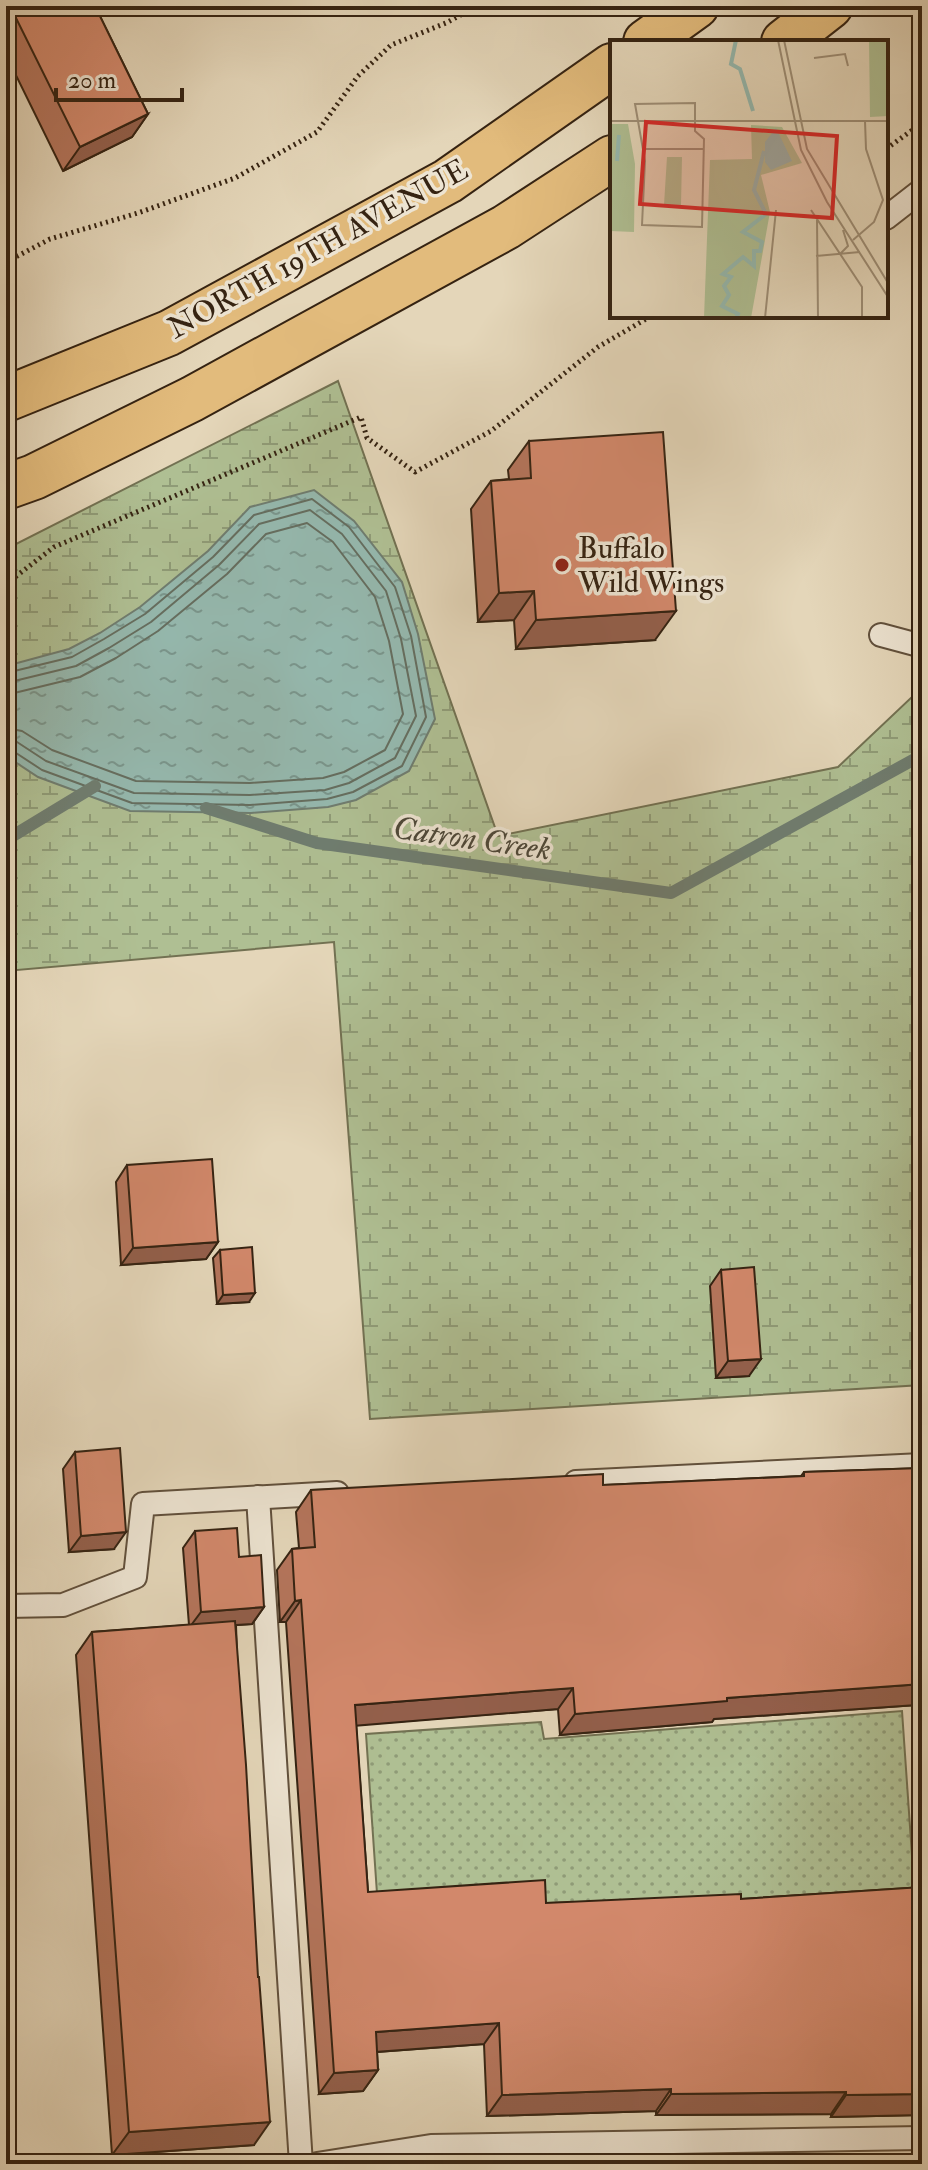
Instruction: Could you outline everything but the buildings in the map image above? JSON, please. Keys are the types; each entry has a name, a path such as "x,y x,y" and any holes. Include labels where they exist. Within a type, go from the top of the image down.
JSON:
{"main road":[{"path":"649,40 696,6"},
{"path":"787,40 830,6"},
{"name":"NORTH 19TH AVENUE","path":"6,399 169,333 448,181 610,67"},
{"path":"6,487 34,477 192,399 506,227 610,159"}],"lane":[{"path":"888,216 922,190"},
{"path":"881,635 922,646"},
{"path":"558,1483 922,1465"},
{"path":"6,1606 63,1605 135,1577 143,1504 353,1492"},
{"path":"258,1497 301,2164"},
{"path":"317,2164 431,2146 922,2138"}],"path":[{"path":"6,262 50,239 138,213 235,178 317,132 358,76 391,45 446,23 477,6"},
{"path":"888,148 922,123"},
{"path":"6,584 54,547 361,417 367,438 415,472 491,431 598,347 648,318"}],"green space":[{"path":"338,381 498,836 838,767 914,695 922,697 922,1385 370,1419 334,942 6,971 6,552 10,547"},
{"path":"902,1711 915,1899 378,1908 366,1734 541,1722 544,1739"}],"water":[{"path":"314,490 354,521 402,582 418,634 435,719 409,771 356,800 328,807 251,813 130,811 38,777 6,756 6,666 69,649 100,633 140,607 208,551 250,507"}],"waterway":[{"name":"Catron Creek","path":"206,808 317,843 671,893 922,755"},
{"name":"Catron Creek","path":"6,840 95,786"}],"place":[{"name":"Buffalo Wild Wings","path":"562,565"}]}
